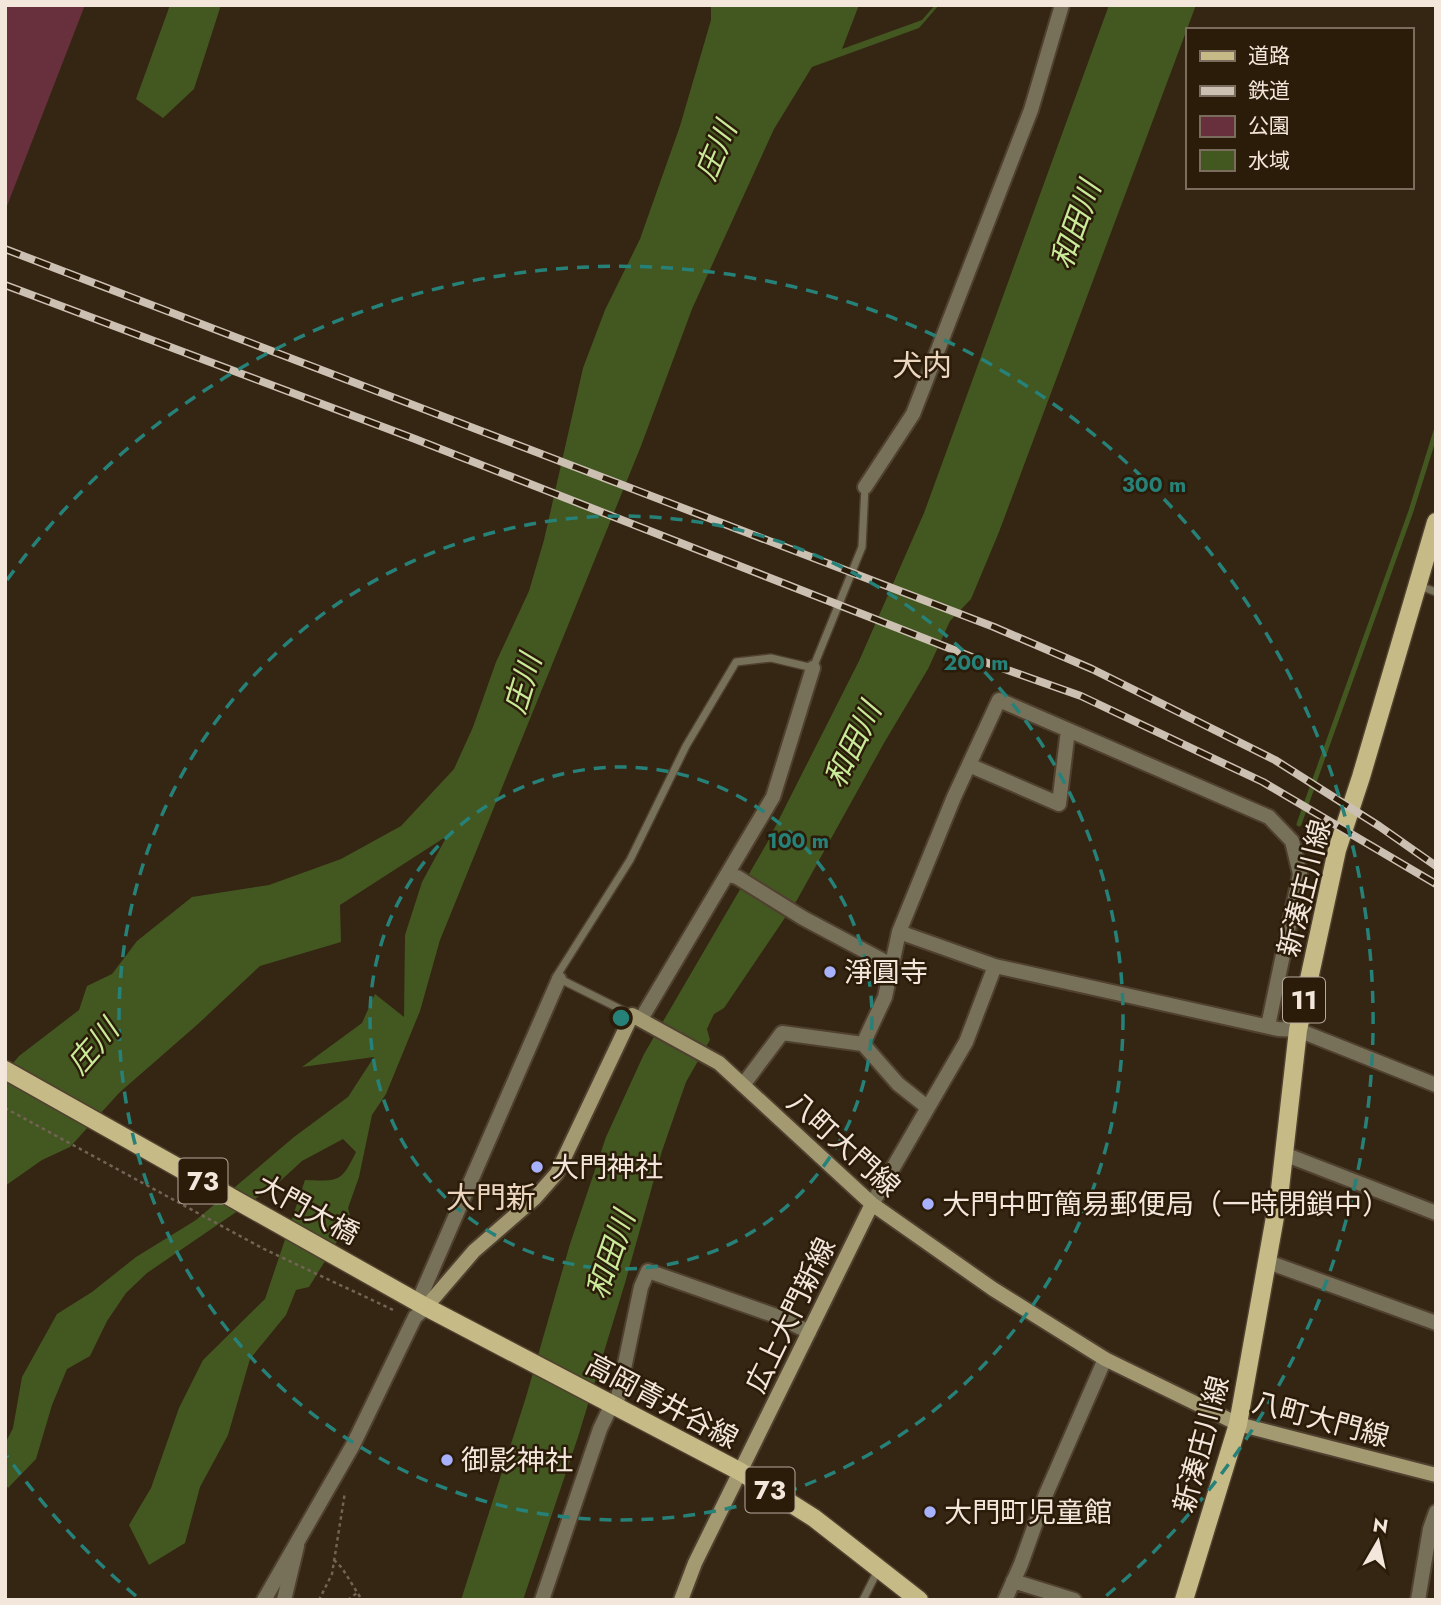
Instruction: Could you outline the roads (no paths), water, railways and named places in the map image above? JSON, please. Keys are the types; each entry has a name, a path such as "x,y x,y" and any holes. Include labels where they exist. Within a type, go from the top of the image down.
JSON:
{"main road":[{"name":"新湊庄川線","path":"1184,1600 1238,1424 1268,1262 1298,1030 1337,850 1436,522"},
{"name":"八町大門線","path":"636,1017 719,1063 872,1204 993,1289 1105,1359 1238,1424 1436,1475"},
{"path":"422,1304 474,1251 535,1198 557,1173 636,1017"},
{"name":"大門大橋","path":"5,1070 402,1292"},
{"name":"広上大門新線","path":"681,1600 695,1563 872,1204"},
{"name":"高岡青井谷線","path":"402,1292 741,1472 814,1518 919,1600"}],"street":[{"path":"865,487 913,414 1031,110 1062,5"},
{"path":"636,1017 732,876 774,797 813,668"},
{"path":"863,1044 885,996 899,932 999,700 1269,817 1292,841 1300,874 1268,1026"},
{"path":"969,765 1059,804 1068,730"},
{"path":"732,876 893,966"},
{"path":"899,932 995,966 1268,1026 1298,1030 1436,1084"},
{"path":"872,1204 966,1042 995,966"},
{"path":"264,1600 353,1445 422,1304 559,979"},
{"path":"743,1085 782,1033 863,1044 898,1084 927,1107"},
{"path":"1283,1154 1436,1213"},
{"path":"1268,1262 1436,1323"},
{"path":"542,1600 600,1429 612,1404 641,1287 648,1271 779,1317 809,1332"},
{"path":"1005,1600 1046,1494 1105,1359"},
{"path":"1418,1600 1430,1529 1436,1512"},
{"path":"284,1600 297,1545"},
{"path":"1013,1581 1074,1600"}],"lane":[{"path":"636,1017 556,978 630,860 686,746 736,663 771,658 813,668 862,548 865,487"},
{"path":"1417,585 1436,592"},
{"path":"863,1600 879,1567"}],"water":[{"path":"170,5 221,5 194,89 163,118 136,99"},
{"name":"庄川","path":"711,5 859,5 842,49 922,20 935,5 939,5 919,28 812,67 774,129 692,309 641,446 440,940 420,1011 386,1094 372,1115 359,1177 348,1208 351,1219 309,1287 296,1290 286,1315 250,1359 228,1435 200,1487 185,1543 149,1565 129,1525 151,1488 179,1408 203,1360 265,1299 305,1180 338,1178 356,1152 343,1139 302,1161 277,1184 147,1273 126,1293 107,1321 90,1356 67,1369 52,1405 36,1459 8,1488 5,1483 5,1444 13,1428 22,1377 57,1314 92,1292 136,1257 196,1220 294,1137 348,1097 374,1057 302,1067 362,1023 375,994 404,1017 405,935 422,882 447,836 340,905 341,942 260,966 119,1093 70,1147 42,1160 5,1186 5,1073 19,1056 79,1010 87,986 112,974 137,941 192,897 269,885 341,859 401,826 454,769 473,727 496,662 529,591 544,540 583,368 605,310 640,239 680,126 711,20"},
{"name":"和田川","path":"1109,5 1196,5 999,532 971,599 950,621 928,669 797,900 724,1008 714,1014 707,1029 710,1040 686,1082 662,1151 578,1437 523,1600 461,1600 526,1397 570,1244 606,1137 644,1054 767,843 859,661 924,513"}],"waterway":[{"path":"1299,824 1411,511 1436,431"}],"railway":[{"path":"5,249 994,627 1092,669 1275,760 1436,866"},
{"path":"5,285 415,439 982,661 1081,696 1263,782 1436,884"}],"place":[{"name":"淨圓寺","path":"830,972"},
{"name":"大門神社","path":"537,1167"},
{"name":"大門中町簡易郵便局（一時閉鎖中）","path":"928,1204"},
{"name":"御影神社","path":"447,1460"},
{"name":"大門町児童館","path":"930,1512"}],"district":[{"name":"犬内","path":"922,366"},
{"name":"大門新","path":"491,1198"}]}
